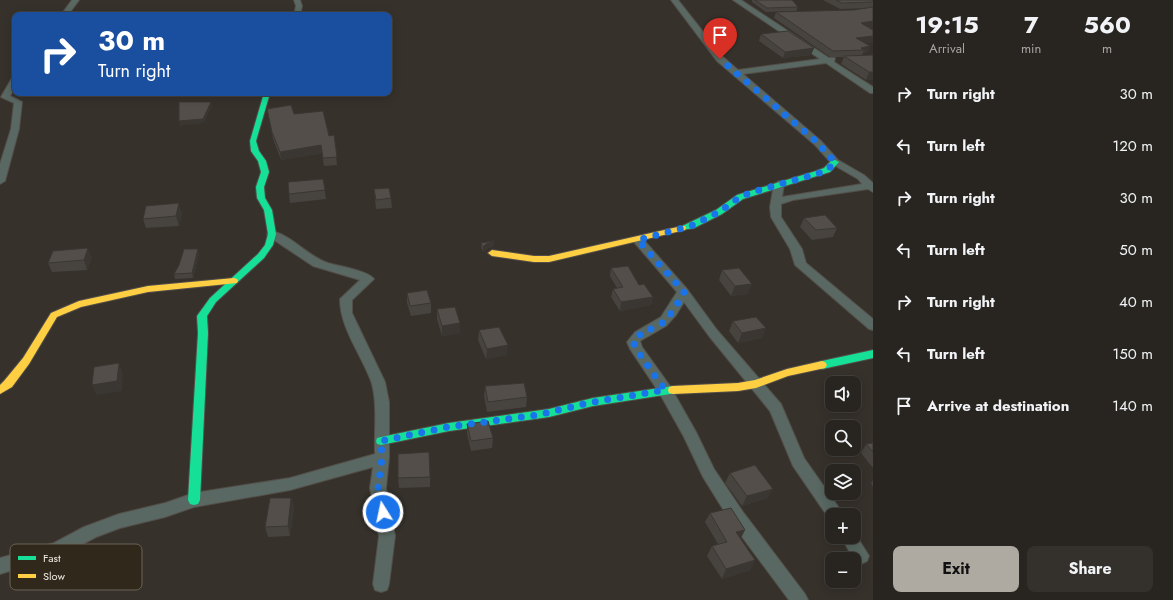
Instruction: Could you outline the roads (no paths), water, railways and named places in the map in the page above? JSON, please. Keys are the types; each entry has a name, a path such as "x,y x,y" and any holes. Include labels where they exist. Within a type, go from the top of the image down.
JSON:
{"street":[{"path":"66,12 76,0"},
{"path":"297,0 299,6 298,12"},
{"path":"674,0 720,59 818,143 835,162 861,178 871,187"},
{"path":"736,0 828,60 873,92"},
{"path":"759,16 773,14"},
{"path":"736,73 828,60 841,60"},
{"path":"0,181 15,129 18,102 5,97 12,85"},
{"path":"194,500 203,333 202,316 213,300 261,256 269,245 272,234 268,210 261,198 260,187 265,172 262,161 255,151 253,141 265,96"},
{"path":"492,253 534,259 549,259 638,240 691,226 719,212 740,197 819,173 827,170 835,162"},
{"path":"779,184 776,202 776,217 796,249 801,266 873,326"},
{"path":"776,202 792,197 871,187"},
{"path":"272,234 284,239 290,246 318,263 368,279 346,299 346,313 378,382 382,402 382,458 378,488 387,536 381,584"},
{"path":"638,240 684,292 713,333 776,408 798,462 831,508"},
{"path":"0,390 8,384 26,361 44,329 54,316 79,304 148,289 234,281"},
{"path":"684,292 662,323 636,337 633,342 636,349 665,390 691,436 708,473 737,518 799,600"},
{"path":"381,441 448,427 543,414 593,402 665,390 738,387 756,384 787,373 873,354"},
{"path":"67,544 90,532 119,521 165,510 194,500 290,484 382,458"},
{"path":"0,566 10,563"}]}
